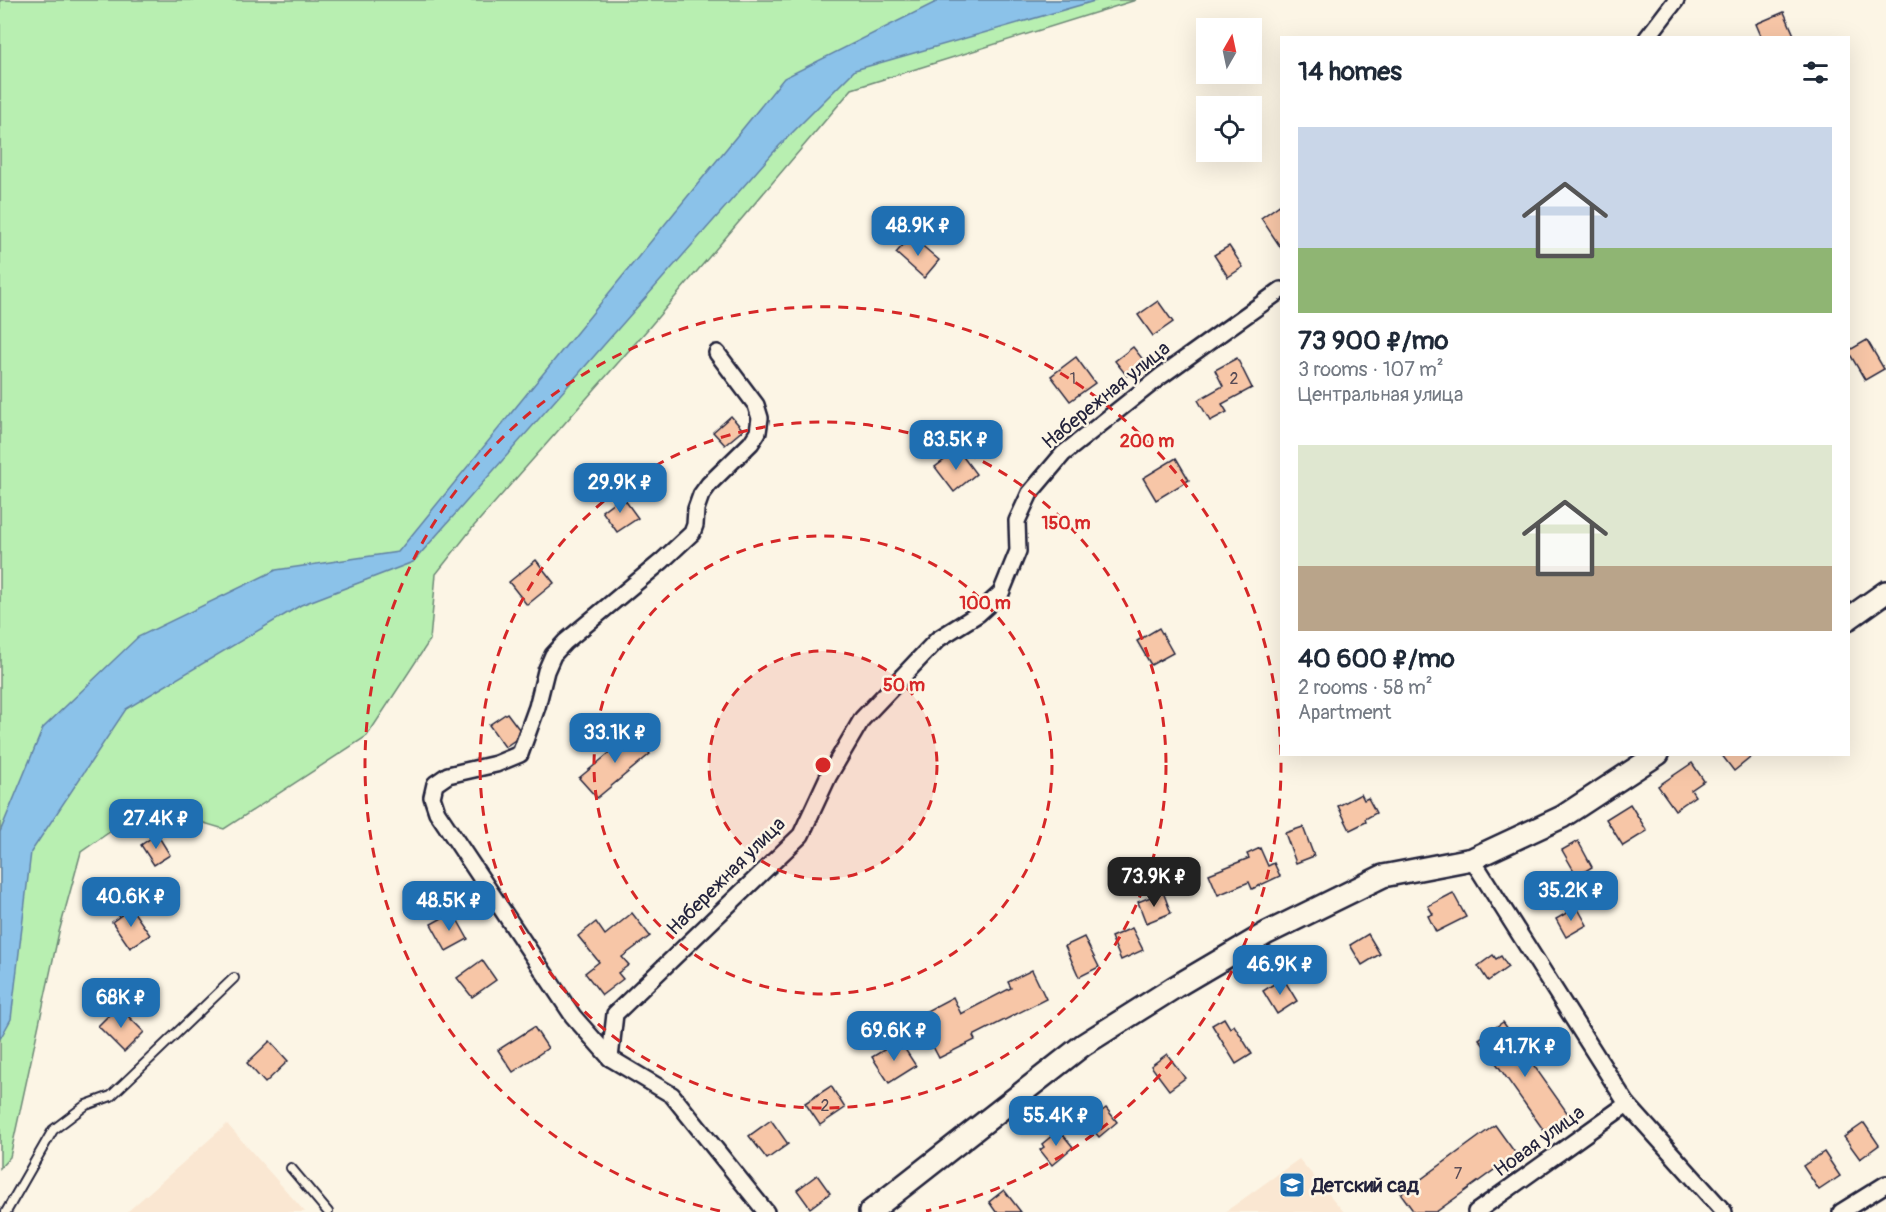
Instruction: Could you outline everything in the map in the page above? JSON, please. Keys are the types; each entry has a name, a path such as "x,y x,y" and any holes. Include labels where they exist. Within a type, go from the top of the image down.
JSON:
{"street":[{"path":"1649,36 1676,0"},
{"name":"Набережная улица","path":"610,1058 615,1014 801,835 828,777 862,719 938,639 978,614 1001,593 1018,551 1017,521 1030,494 1063,454 1161,376 1280,291"},
{"path":"717,353 756,405 760,418 758,432 751,443 709,484 701,495 692,533 565,642 553,655 520,754 496,764 448,775 435,784 432,797 436,812 573,1016 610,1058 672,1095 766,1212"},
{"path":"1850,618 1886,592"},
{"path":"870,1212 1083,1045 1267,933 1383,876 1472,859 1562,817 1655,756"},
{"path":"1472,859 1627,1104 1724,1212"},
{"name":"Новая улица","path":"1476,1212 1627,1104"},
{"path":"1841,1212 1886,1184"}],"lane":[{"path":"6,1212 52,1130 87,1105 111,1096 234,978"},
{"path":"291,1168 328,1212"}],"shaded area":[{"path":"227,1124 305,1212 127,1212"},
{"name":"Детский сад","path":"1299,1159 1344,1212 1225,1212"}],"green space":[{"path":"0,0 1136,0 852,89 647,330 474,526 436,574 430,640 367,736 224,829 147,806 81,852 59,932 10,1157 0,1168"}],"water":[{"path":"940,0 1098,0 855,70 779,146 413,562 301,605 126,709 31,852 11,1019 0,1039 0,832 43,728 138,637 276,570 398,552 784,78"}],"building":[{"path":"1784,12 1794,35 1761,36 1756,24"},
{"path":"1280,205 1280,246 1261,218"},
{"path":"911,236 939,260 924,278 896,253"},
{"path":"1229,246 1243,267 1228,277 1214,255"},
{"path":"1158,301 1173,322 1153,336 1138,315"},
{"path":"1867,340 1884,369 1865,380 1850,354 1850,350"},
{"path":"1133,347 1145,362 1127,376 1115,361"},
{"path":"1076,357 1095,383 1070,401 1051,376"},
{"path":"1237,358 1252,388 1222,404 1227,412 1210,421 1198,400 1223,386 1215,370"},
{"path":"731,416 743,430 725,445 713,432"},
{"path":"958,450 976,474 954,492 935,467"},
{"path":"1176,458 1189,480 1156,500 1143,478"},
{"path":"622,496 638,518 617,532 602,511"},
{"path":"536,560 554,583 527,605 509,582"},
{"path":"1159,628 1173,653 1151,665 1137,641"},
{"path":"507,713 519,729 515,740 505,747 489,725"},
{"path":"629,728 650,754 597,798 579,778 613,750 609,745"},
{"path":"1723,756 1753,756 1734,771"},
{"path":"1692,763 1704,781 1691,790 1695,796 1675,810 1658,786"},
{"path":"1361,794 1364,800 1368,798 1376,813 1365,819 1366,822 1350,830 1338,806"},
{"path":"1630,804 1647,831 1623,846 1606,819"},
{"path":"1303,827 1314,856 1296,863 1285,833"},
{"path":"157,834 170,855 154,865 141,845"},
{"path":"1578,841 1592,867 1577,876 1562,850"},
{"path":"1260,848 1268,866 1274,863 1280,876 1252,889 1249,882 1218,895 1209,874 1249,858 1247,854"},
{"path":"1163,892 1171,913 1146,923 1138,902"},
{"path":"1453,893 1466,917 1436,932 1428,916 1433,914 1428,906"},
{"path":"1577,907 1587,925 1566,937 1556,919"},
{"path":"131,908 150,935 130,948 112,922"},
{"path":"453,912 468,939 446,951 431,924"},
{"path":"632,913 650,936 622,957 629,965 618,973 623,979 602,995 585,973 599,962 578,936 596,922 605,935"},
{"path":"1132,928 1143,950 1121,960 1111,937"},
{"path":"1368,934 1380,954 1362,965 1350,945"},
{"path":"1084,937 1099,967 1079,977 1065,946"},
{"path":"1493,955 1496,959 1501,956 1508,967 1488,981 1478,966"},
{"path":"482,960 496,980 472,997 457,978"},
{"path":"1032,970 1046,999 973,1036 975,1040 939,1058 917,1016 953,997 961,1014 1011,988 1008,982"},
{"path":"1283,978 1297,1001 1277,1014 1263,991"},
{"path":"118,1006 144,1032 124,1052 98,1026"},
{"path":"1224,1018 1230,1028 1234,1025 1252,1054 1236,1064 1212,1025"},
{"path":"1503,1022 1571,1118 1547,1135 1479,1039"},
{"path":"534,1027 548,1048 513,1072 498,1050"},
{"path":"270,1041 288,1061 265,1083 247,1063"},
{"path":"894,1044 898,1049 903,1046 916,1066 889,1083 872,1057"},
{"path":"1167,1054 1185,1078 1169,1090 1151,1066"},
{"path":"831,1086 845,1108 820,1125 805,1103"},
{"path":"1106,1108 1117,1122 1099,1137 1087,1123"},
{"path":"771,1120 788,1144 767,1159 749,1136"},
{"path":"1864,1123 1879,1145 1860,1159 1844,1137"},
{"path":"1495,1125 1516,1154 1436,1212 1414,1212 1401,1194"},
{"path":"1059,1130 1073,1147 1052,1165 1040,1150 1044,1147 1042,1144"},
{"path":"1824,1152 1840,1176 1819,1190 1803,1166"},
{"path":"817,1175 830,1193 810,1208 797,1190"},
{"path":"1004,1190 1021,1212 996,1212 989,1202"}],"place":[{"name":"Детский сад","path":"1292,1185"}]}
